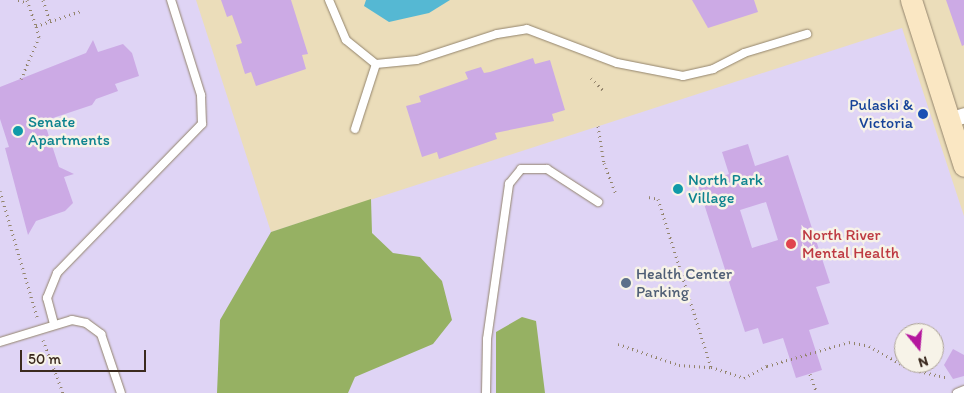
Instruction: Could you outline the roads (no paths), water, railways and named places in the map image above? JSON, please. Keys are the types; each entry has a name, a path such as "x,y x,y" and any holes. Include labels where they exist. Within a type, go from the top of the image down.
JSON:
{"main road":[{"path":"911,0 957,118 964,166"}],"lane":[{"path":"54,324 47,298 57,273 202,124 202,95 171,0"},
{"path":"329,0 346,40 376,64 417,60 497,34 527,29 617,63 683,76 713,69 744,53 808,34"},
{"path":"355,129 376,64"},
{"path":"486,393 487,339 509,184 520,169 547,169 598,202"},
{"path":"0,342 72,320 95,327 121,393"},
{"path":"957,393 964,390"}],"water":[{"path":"366,0 450,0 429,13 389,22 364,6"}],"place":[{"name":"Pulaski & Victoria","path":"923,114"},
{"name":"Senate Apartments","path":"18,131"},
{"name":"North Park Village","path":"678,189"},
{"name":"North River Mental Health","path":"791,244"},
{"name":"Health Center Parking","path":"626,283"}]}
